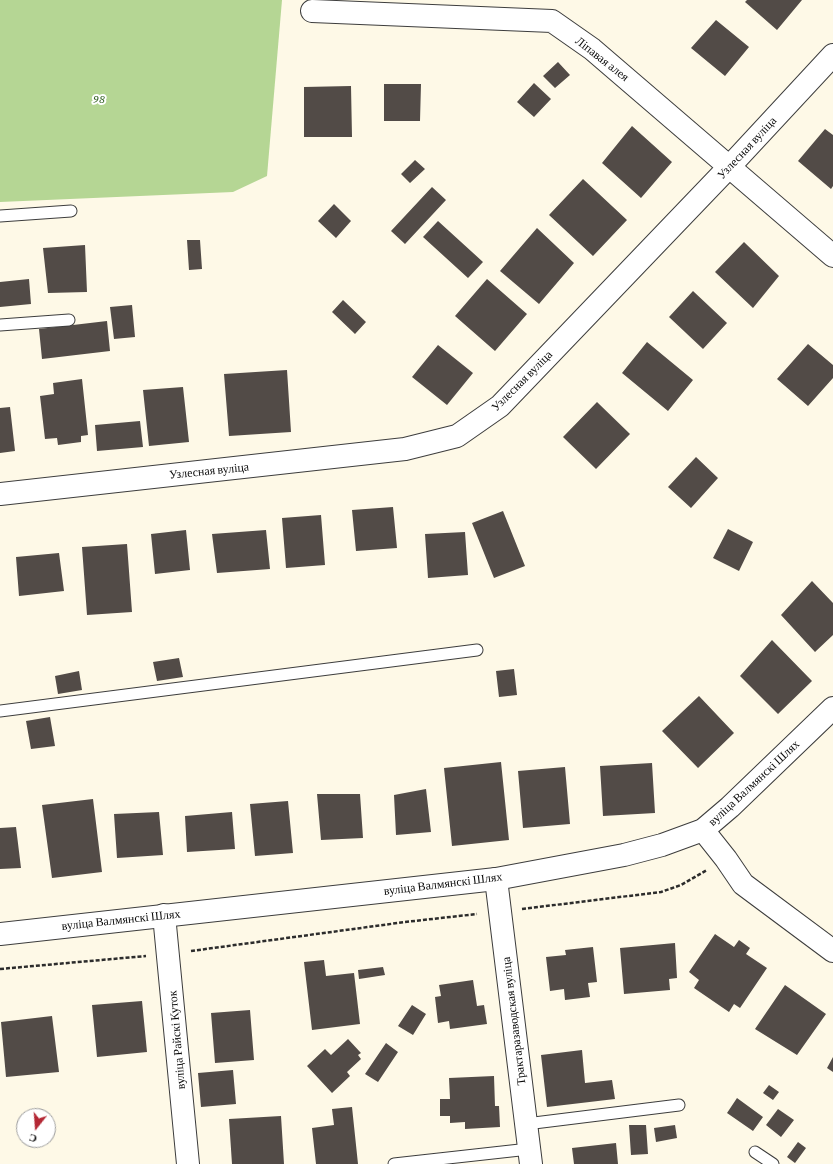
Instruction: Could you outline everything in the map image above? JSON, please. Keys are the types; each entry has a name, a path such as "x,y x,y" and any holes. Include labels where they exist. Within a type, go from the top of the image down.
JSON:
{"street":[{"name":"Ліпавая алея","path":"312,10 552,22 592,49 833,256"},
{"name":"Узлесная вуліца","path":"0,494 405,449 457,436 500,406 730,166 833,56"},
{"name":"вуліца Валмянскі Шлях","path":"0,934 496,879 624,855 662,845 703,830 730,807 833,708"},
{"path":"703,830 726,859 743,884 833,951"},
{"name":"Трактаразаводская вуліца","path":"496,879 530,1156"},
{"name":"вуліца Райскі Куток","path":"164,915 188,1164"}],"lane":[{"path":"0,216 71,211"},
{"path":"0,325 69,320"},
{"path":"0,711 477,650"},
{"path":"526,1124 679,1105"},
{"path":"755,1152 774,1164"},
{"path":"394,1164 530,1156"}],"path":[{"path":"0,969 168,954 405,922 661,892 681,885 726,859"}],"green space":[{"name":"98","path":"0,0 282,0 267,176 233,192 0,202"}],"building":[{"path":"747,0 802,0 777,30 745,2"},
{"path":"716,20 749,47 725,76 691,48"},
{"path":"558,62 570,75 555,88 543,76"},
{"path":"534,83 551,99 534,117 517,102"},
{"path":"384,84 421,84 420,121 384,121"},
{"path":"351,86 352,137 304,137 304,87"},
{"path":"632,126 672,162 641,198 602,163"},
{"path":"825,129 833,135 833,186 831,189 798,161"},
{"path":"415,160 425,169 410,183 401,174"},
{"path":"583,179 627,220 593,256 549,215"},
{"path":"432,187 446,200 405,244 391,231"},
{"path":"334,204 351,221 336,238 318,221"},
{"path":"438,221 483,262 468,278 423,237"},
{"path":"537,228 574,263 539,304 500,271"},
{"path":"187,240 200,240 202,269 189,270"},
{"path":"744,242 779,276 753,308 715,272"},
{"path":"85,245 87,292 48,293 43,248"},
{"path":"29,279 31,304 0,307 0,282"},
{"path":"487,279 527,314 495,351 455,316"},
{"path":"693,291 727,323 703,349 669,317"},
{"path":"343,300 366,322 355,334 332,312"},
{"path":"132,305 135,337 114,339 110,307"},
{"path":"107,321 110,351 42,359 39,329"},
{"path":"647,342 693,380 668,411 622,373"},
{"path":"808,344 833,365 833,378 808,406 777,379"},
{"path":"438,345 473,373 447,405 412,377"},
{"path":"287,370 291,432 229,436 224,374"},
{"path":"82,379 88,435 81,436 81,442 58,445 57,438 45,439 40,396 54,394 53,383"},
{"path":"183,387 189,442 149,446 143,390"},
{"path":"597,402 630,434 596,469 563,437"},
{"path":"10,407 15,451 0,453 0,408"},
{"path":"140,421 143,447 97,451 95,425"},
{"path":"696,457 718,478 691,508 668,487"},
{"path":"393,507 397,548 356,551 352,510"},
{"path":"503,511 525,566 494,578 472,523"},
{"path":"321,515 325,565 286,568 282,518"},
{"path":"728,529 753,542 739,571 713,558"},
{"path":"186,530 190,570 155,574 151,534"},
{"path":"266,530 270,569 217,573 212,534"},
{"path":"465,532 468,575 428,578 425,534"},
{"path":"127,544 132,612 87,615 82,547"},
{"path":"59,553 64,591 19,596 16,557"},
{"path":"812,581 833,603 833,635 815,652 781,615"},
{"path":"772,640 812,681 778,714 740,676"},
{"path":"179,658 183,677 157,681 153,662"},
{"path":"514,669 517,695 499,697 496,671"},
{"path":"79,671 82,690 58,694 55,676"},
{"path":"699,696 734,733 698,768 662,731"},
{"path":"50,717 55,746 31,749 26,721"},
{"path":"501,762 509,840 452,846 444,768"},
{"path":"652,763 655,813 603,816 600,766"},
{"path":"565,767 570,824 523,828 518,771"},
{"path":"426,789 431,832 396,835 394,795"},
{"path":"317,794 360,794 363,838 321,840"},
{"path":"93,799 102,872 52,878 42,805"},
{"path":"288,801 293,853 255,856 250,804"},
{"path":"159,812 163,855 117,858 114,814"},
{"path":"232,812 235,849 187,852 185,816"},
{"path":"16,827 21,868 0,869 0,828"},
{"path":"715,934 734,947 739,940 750,948 746,954 767,968 740,1008 734,1004 729,1012 694,988 699,980 689,972"},
{"path":"675,943 677,978 669,979 670,990 624,994 620,948"},
{"path":"593,947 597,982 588,983 590,997 565,1000 564,989 550,991 546,957 566,955 565,950"},
{"path":"324,960 326,976 354,973 360,1024 312,1030 304,962"},
{"path":"383,967 385,975 359,979 358,970"},
{"path":"473,980 477,1006 484,1005 487,1024 450,1029 449,1021 438,1023 435,997 441,996 439,985"},
{"path":"785,985 826,1014 797,1055 755,1029"},
{"path":"142,1001 147,1052 97,1057 92,1005"},
{"path":"412,1005 426,1014 413,1035 398,1026"},
{"path":"250,1010 254,1060 215,1063 211,1013"},
{"path":"52,1016 59,1072 6,1077 1,1022"},
{"path":"348,1039 361,1053 358,1055 361,1059 347,1072 350,1076 332,1093 307,1066 325,1049 331,1055"},
{"path":"386,1043 398,1052 378,1082 365,1074"},
{"path":"582,1050 585,1083 612,1080 615,1099 547,1107 541,1055"},
{"path":"833,1057 833,1072 827,1068"},
{"path":"233,1070 236,1104 201,1107 198,1073"},
{"path":"494,1076 495,1106 499,1106 500,1127 465,1129 465,1122 450,1123 450,1116 440,1116 440,1099 450,1099 449,1078"},
{"path":"769,1085 779,1092 773,1100 763,1093"},
{"path":"737,1098 763,1117 753,1131 727,1113"},
{"path":"352,1107 358,1164 316,1164 312,1128 334,1125 332,1109"},
{"path":"778,1109 794,1120 781,1137 766,1125"},
{"path":"281,1116 284,1164 232,1164 229,1119"},
{"path":"629,1125 646,1125 648,1154 631,1155"},
{"path":"675,1125 677,1138 656,1142 654,1128"},
{"path":"798,1142 806,1148 795,1163 787,1157"},
{"path":"616,1143 618,1164 574,1164 572,1148"}]}
